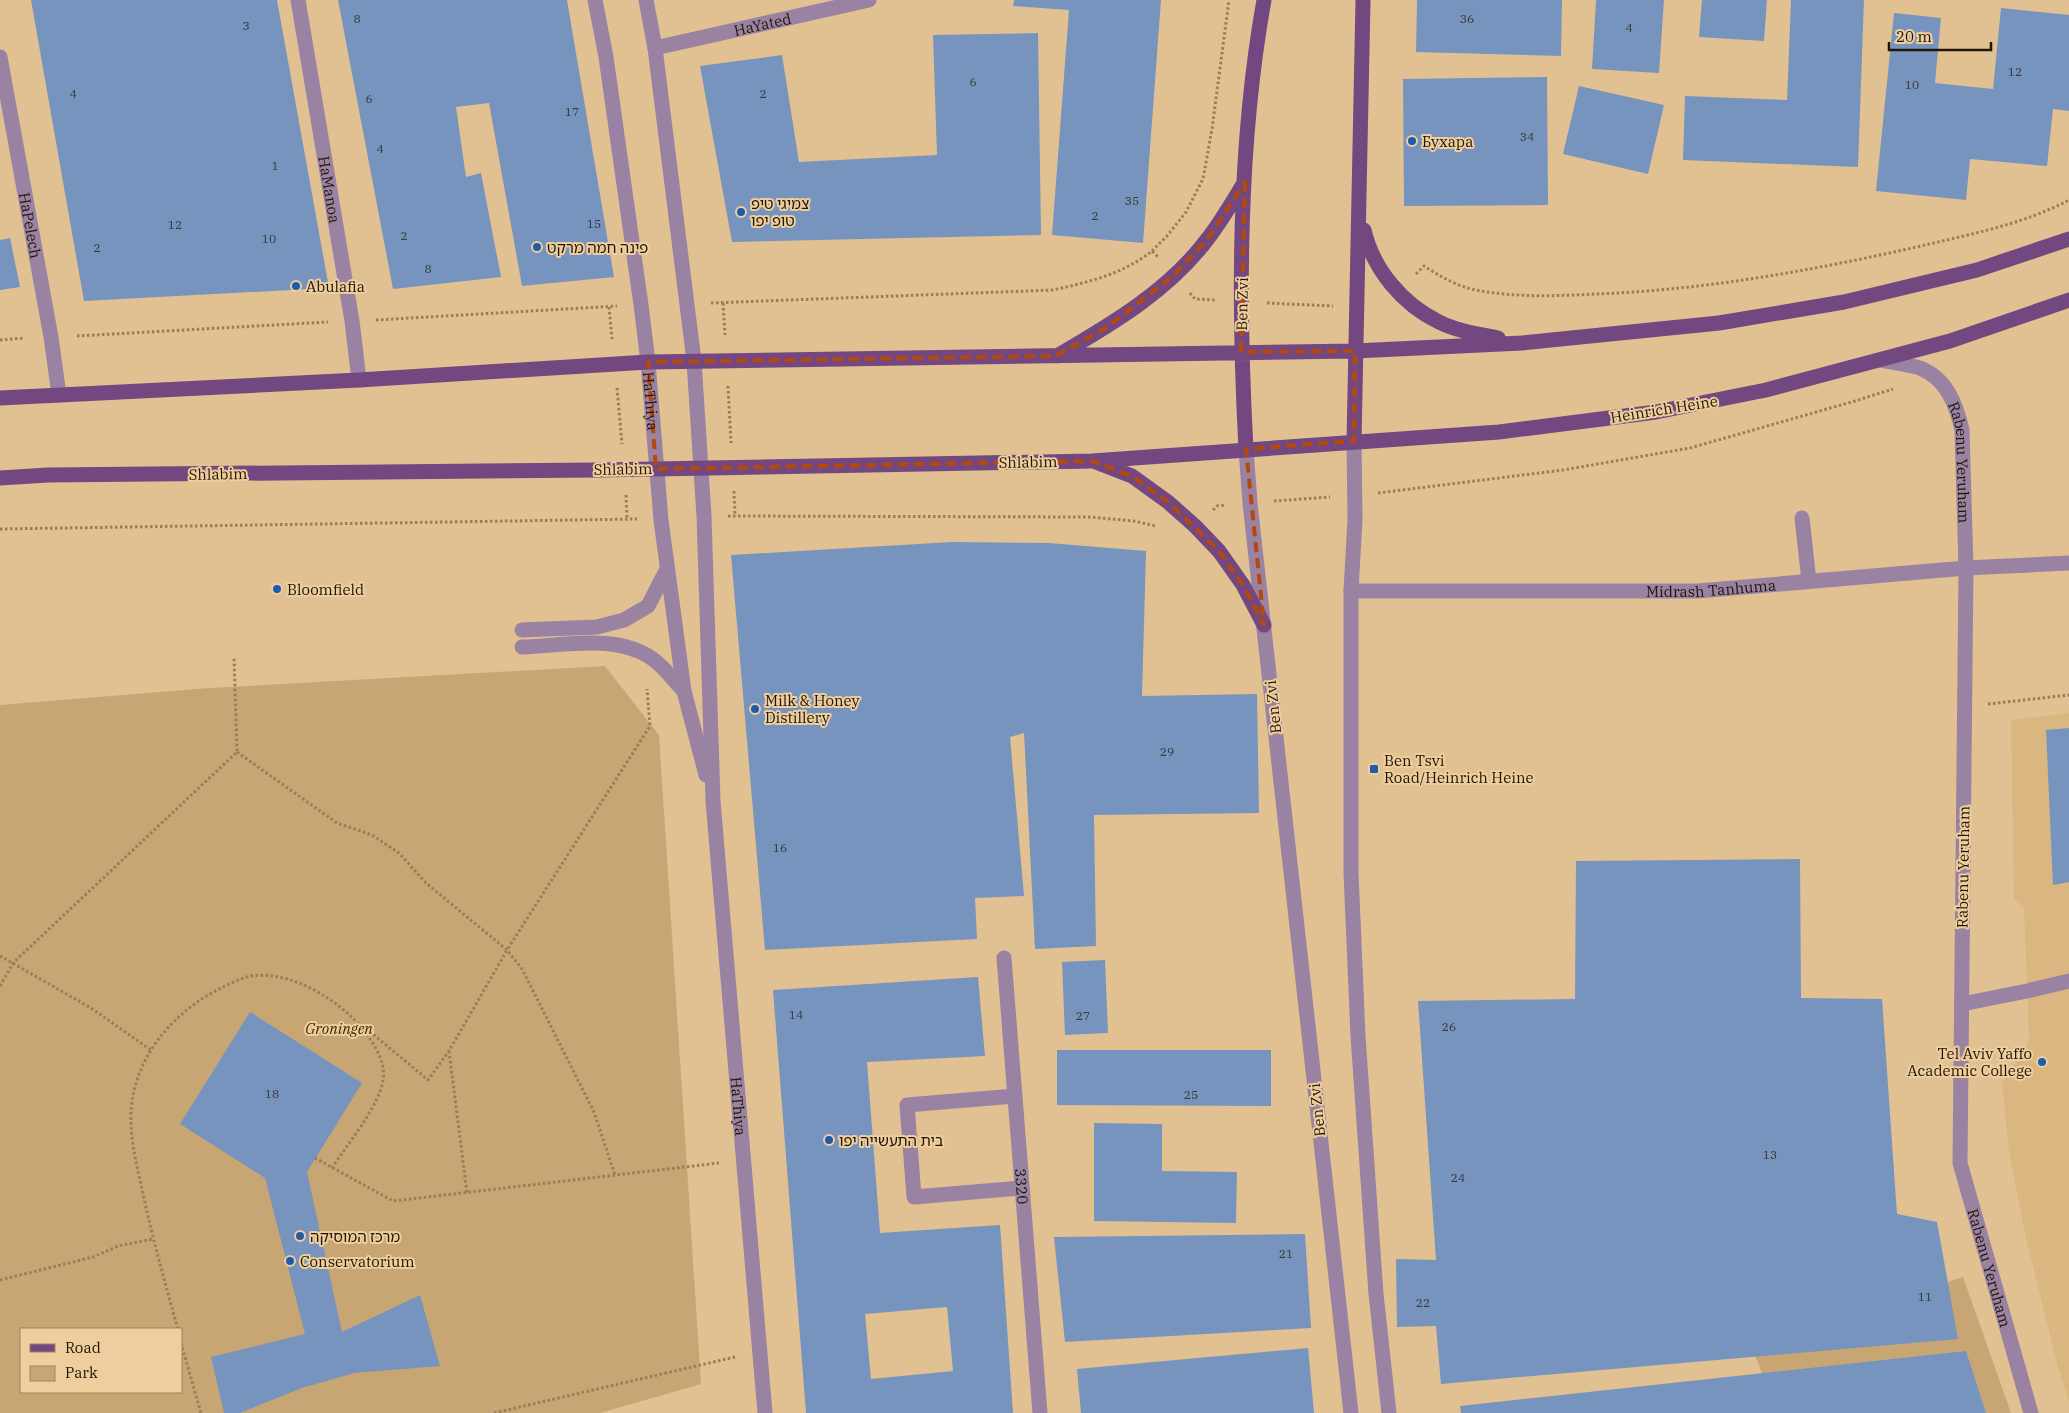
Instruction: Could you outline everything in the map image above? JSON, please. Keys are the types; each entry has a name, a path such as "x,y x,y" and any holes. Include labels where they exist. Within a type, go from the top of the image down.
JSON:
{"main road":[{"name":"Ben Zvi","path":"1246,449 1241,352 1245,182 1255,54 1264,0"},
{"path":"1354,442 1365,4"},
{"path":"1055,356 1106,328 1146,300 1174,275 1209,238 1245,182"},
{"path":"1360,214 1368,246 1375,260 1388,280 1417,308 1439,322 1466,331 1522,342"},
{"path":"0,398 359,380 648,362 1355,351 1522,342 1719,323 1844,302 1977,270 2069,239"},
{"name":"Heinrich Heine","path":"1246,449 1499,432 1656,412 1766,390 1881,360 1950,341 2069,300"},
{"name":"Shlabim","path":"0,478 48,475 656,469 1092,461 1246,449"},
{"path":"1092,461 1132,476 1168,502 1195,526 1219,552 1243,585 1264,624"}],"street":[{"name":"HaManoa","path":"298,0 352,321 359,380"},
{"name":"HaThiya","path":"596,0 606,56 641,305 667,569 684,691 713,801"},
{"name":"HaThiya","path":"646,0 655,48 694,361 701,467 713,801 765,1413"},
{"name":"HaYated","path":"655,48 869,0"},
{"name":"HaPelech","path":"0,57 51,337 59,394"},
{"name":"Rabenu Yeruham","path":"1881,360 1919,368 1933,376 1949,391 1957,410 1962,430 1966,568 1960,1163 2031,1413"},
{"path":"1354,442 1355,519 1351,591 1351,872 1358,1036 1376,1294 1389,1413"},
{"name":"Ben Zvi","path":"1246,449 1351,1413"},
{"path":"1802,518 1809,581"},
{"name":"Midrash Tanhuma","path":"1351,591 1698,591 1966,568 2069,563"},
{"path":"522,630 597,627 624,620 648,606 667,569"},
{"path":"522,647 598,644 631,647 654,660 684,691"},
{"name":"3320","path":"1004,958 1040,1413"},
{"path":"1962,1004 2069,981"},
{"path":"1015,1096 907,1105 914,1196 1022,1188"}],"path":[{"path":"688,304 1053,290 1093,282 1137,262 1152,251 1167,236 1186,212 1203,178 1212,129 1229,0"},
{"path":"1399,292 1424,266 1438,275 1470,289 1537,297 1662,290 1855,261 1983,232 2051,210 2069,200"},
{"path":"1152,251 1195,299 1356,307"},
{"path":"723,303 735,516"},
{"path":"0,340 641,305"},
{"path":"609,307 627,519"},
{"path":"178,1328 153,1239 131,1134 131,1110 137,1076 151,1050 179,1015 202,997 251,976 288,978 320,992 428,1080 449,1051 507,950 650,726 644,654"},
{"path":"0,986 13,964 237,752 234,657"},
{"path":"1965,706 2069,695"},
{"path":"237,752 337,823 372,835 399,853 426,883 507,950 522,969 594,1112 615,1175"},
{"path":"0,956 91,1008 151,1050"},
{"path":"332,1168 377,1100 384,1079 379,1051 357,1021"},
{"path":"449,1051 467,1192"},
{"path":"315,1158 393,1201 744,1160"},
{"path":"0,1280 93,1257 118,1246 153,1239"},
{"path":"182,1346 201,1413"},
{"path":"494,1413 760,1352"}],"highlighted area":[{"path":"1245,182 1241,352 1355,351 1354,441 1246,449 1264,625 1243,585 1219,551 1168,502 1132,476 1092,461 656,469 648,362 1055,356 1106,328 1174,275 1209,237"}],"shaded area":[{"name":"Tel Aviv Yaffo Academic College","path":"2069,713 2069,1401 2058,1367 2025,1234 2009,1151 2002,1083 2029,1041 2024,907 2014,900 2011,720"}],"green space":[{"name":"Groningen","path":"605,666 659,735 701,1384 600,1413 0,1413 0,705 209,688"},
{"path":"1963,1277 2011,1413 1777,1413 1752,1347"}],"building":[{"path":"31,0 277,0 329,288 84,301"},
{"path":"338,0 567,0 614,277 522,286 489,103 456,107 466,177 481,173 501,277 393,289"},
{"path":"1014,0 1161,0 1143,243 1052,235 1069,10 1013,6"},
{"path":"1417,0 1562,0 1561,56 1416,52"},
{"path":"1596,0 1664,0 1659,73 1592,69"},
{"path":"1702,0 1767,0 1764,41 1699,37"},
{"path":"1791,0 1864,0 1858,167 1683,160 1685,96 1787,100"},
{"path":"2001,8 2069,15 2069,111 2053,109 2047,166 1970,159 1966,200 1876,191 1894,13 1941,18 1935,83 1993,89"},
{"path":"1038,33 1041,235 732,242 700,66 782,55 799,162 937,155 933,35"},
{"path":"1547,77 1548,205 1404,206 1403,79"},
{"path":"1579,86 1664,105 1648,174 1563,154"},
{"path":"10,238 20,287 0,290 0,240"},
{"path":"952,542 1049,543 1146,551 1142,696 1257,694 1259,813 1094,815 1096,946 1035,949 1024,733 1010,737 1024,896 975,898 977,939 765,950 731,555"},
{"path":"2069,728 2069,882 2053,885 2046,730"},
{"path":"1800,859 1801,998 1882,999 1897,1214 1937,1222 1958,1339 1441,1384 1436,1326 1397,1327 1396,1259 1436,1260 1418,1001 1575,999 1576,861"},
{"path":"1105,960 1108,1033 1065,1035 1062,962"},
{"name":"בית התעשייה יפו","path":"978,977 985,1056 867,1062 880,1233 1000,1225 1013,1413 806,1413 773,990","holes":["947,1307 953,1371 871,1379 865,1314"]},
{"name":"מרכז המוסיקה","path":"250,1012 362,1083 307,1172 342,1332 420,1295 440,1366 354,1373 302,1388 240,1413 224,1413 211,1357 305,1334 265,1178 180,1124"},
{"path":"1057,1050 1271,1050 1271,1106 1057,1105"},
{"path":"1094,1123 1162,1124 1162,1171 1237,1172 1236,1223 1094,1221"},
{"path":"1305,1234 1311,1328 1065,1342 1054,1237"},
{"path":"1308,1348 1314,1413 1081,1413 1077,1369"},
{"path":"1966,1351 1986,1413 1461,1413 1460,1406"}],"place":[{"name":"Бухара","path":"1412,141"},
{"name":"צמיגי טיפ טופ יפו","path":"741,212"},
{"name":"פינה חמה מרקט","path":"537,247"},
{"name":"Abulafia","path":"296,286"},
{"name":"Bloomfield","path":"277,589"},
{"name":"Milk & Honey Distillery","path":"755,709"},
{"name":"Ben Tsvi Road/Heinrich Heine","path":"1374,769"},
{"name":"Tel Aviv Yaffo Academic College","path":"2042,1062"},
{"name":"בית התעשייה יפו","path":"829,1140"},
{"name":"מרכז המוסיקה","path":"300,1236"},
{"name":"Conservatorium","path":"290,1261"}]}
